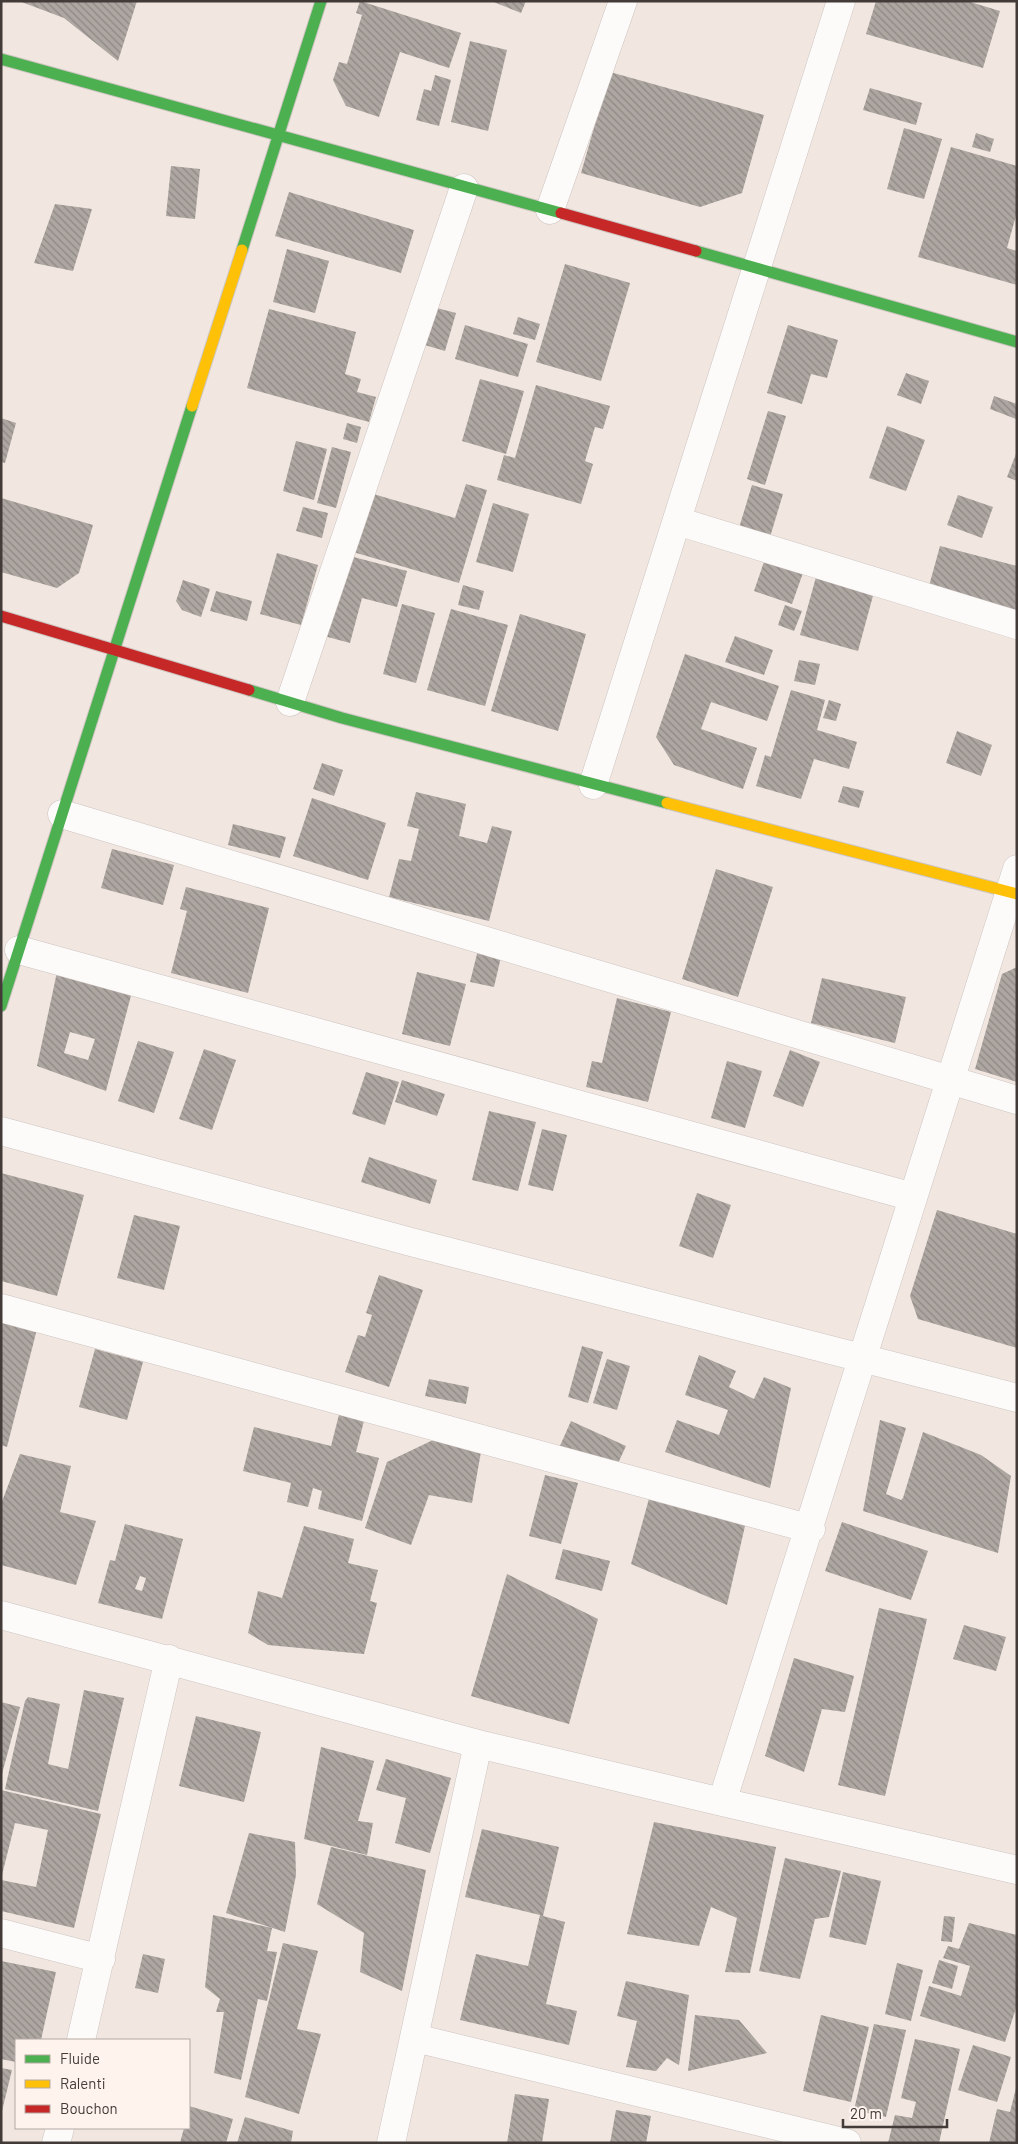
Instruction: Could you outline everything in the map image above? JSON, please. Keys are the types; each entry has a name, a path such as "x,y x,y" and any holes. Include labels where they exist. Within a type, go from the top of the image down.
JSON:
{"street":[{"path":"1,1006 321,1"},
{"path":"550,210 623,1"},
{"path":"593,785 841,1"},
{"path":"1,59 464,188 550,210 1017,342"},
{"path":"290,702 464,188"},
{"path":"677,520 1017,625"},
{"path":"1,616 115,648 342,718 593,785 1014,885 950,1079 862,1358 811,1529 722,1802"},
{"path":"62,814 1017,1100"},
{"path":"19,950 913,1196"},
{"path":"1,1131 410,1242 1017,1398"},
{"path":"1,1308 811,1529"},
{"path":"1,1615 478,1744 1017,1870"},
{"path":"81,2039 169,1659"},
{"path":"391,2143 478,1744"},
{"path":"1,1933 101,1959"},
{"path":"415,2038 809,2138 847,2143"},
{"path":"56,2143 60,2129"}],"building":[{"path":"19,1 137,1 118,61 64,18"},
{"path":"360,1 461,33 449,68 400,52 379,117 346,106 333,80 339,62 347,64 362,15 356,13"},
{"path":"491,1 526,1 521,13"},
{"path":"876,1 967,1 1000,11 983,68 866,34"},
{"path":"470,41 507,50 488,131 451,122"},
{"path":"610,72 764,115 742,193 700,207 581,173"},
{"path":"435,75 451,80 439,126 416,120 424,89 431,91"},
{"path":"870,88 922,103 916,125 863,110"},
{"path":"904,128 942,139 924,199 887,189"},
{"path":"976,133 994,139 990,152 972,147"},
{"path":"951,147 1017,166 1017,212 1007,248 1017,251 1017,285 918,257"},
{"path":"171,166 200,169 195,219 166,216"},
{"path":"289,192 414,230 401,273 275,236"},
{"path":"55,204 92,209 73,271 34,263"},
{"path":"287,249 329,261 315,313 273,302"},
{"path":"565,264 630,283 601,381 536,362"},
{"path":"429,306 456,313 445,351 418,343"},
{"path":"269,309 356,332 345,374 361,379 357,392 376,397 369,422 247,388"},
{"path":"518,317 540,324 535,340 513,334"},
{"path":"465,325 528,344 518,377 455,359"},
{"path":"788,325 838,340 827,378 811,374 802,404 767,393"},
{"path":"906,373 929,381 921,404 897,395"},
{"path":"480,379 524,391 506,454 462,441"},
{"path":"536,385 610,406 603,429 595,427 585,461 593,464 581,504 497,480 504,455 515,458"},
{"path":"994,396 1017,404 1016,419 990,409"},
{"path":"768,411 786,416 765,485 747,479"},
{"path":"1,418 16,423 5,463 1,462"},
{"path":"347,423 361,427 357,443 343,439"},
{"path":"887,426 925,440 906,491 869,478"},
{"path":"296,441 327,449 314,500 283,491"},
{"path":"332,447 351,452 336,508 317,503"},
{"path":"1017,451 1017,481 1007,477"},
{"path":"466,484 487,490 459,583 353,552 370,493 455,518"},
{"path":"752,485 783,494 770,537 739,528"},
{"path":"958,495 993,507 982,538 947,525"},
{"path":"1,498 93,525 79,573 57,588 1,572"},
{"path":"493,503 529,514 513,572 476,562"},
{"path":"303,507 328,513 322,538 296,531"},
{"path":"940,546 1017,566 1017,610 929,586"},
{"path":"277,553 318,565 301,625 260,614"},
{"path":"346,555 407,571 397,607 362,598 350,643 324,636"},
{"path":"766,556 804,570 792,604 754,591"},
{"path":"816,577 874,592 858,651 800,635"},
{"path":"183,580 210,589 201,617 182,610 176,601"},
{"path":"463,585 484,591 479,610 458,605"},
{"path":"216,591 252,601 247,621 210,611"},
{"path":"402,604 435,613 416,683 383,674"},
{"path":"785,605 802,611 794,631 778,625"},
{"path":"451,609 508,625 485,706 427,690"},
{"path":"520,614 586,634 558,731 491,711"},
{"path":"735,636 773,650 764,675 725,662"},
{"path":"685,654 779,686 767,721 711,702 701,729 757,748 743,789 674,765 656,737"},
{"path":"799,660 820,664 815,685 794,681"},
{"path":"791,690 825,700 817,730 857,742 849,769 814,759 801,799 756,786 765,755 771,757"},
{"path":"829,700 841,704 836,721 823,718"},
{"path":"957,731 992,745 981,776 946,763"},
{"path":"322,763 343,770 334,796 313,789"},
{"path":"843,786 864,791 859,808 838,802"},
{"path":"416,792 466,804 459,836 487,843 492,826 512,831 489,921 389,897 399,859 411,861 419,829 407,826"},
{"path":"312,798 386,823 368,880 293,856"},
{"path":"233,824 286,837 280,858 228,845"},
{"path":"112,849 174,865 163,905 101,888"},
{"path":"716,869 773,887 738,997 682,979"},
{"path":"186,887 269,908 248,993 171,973 187,911 180,909"},
{"path":"478,950 501,957 494,987 470,982"},
{"path":"1017,967 1017,1082 975,1069 1002,974"},
{"path":"57,972 133,988 106,1091 37,1066","holes":["70,1032 95,1039 88,1060 64,1053"]},
{"path":"417,972 466,984 450,1046 402,1034"},
{"path":"822,978 906,997 895,1043 811,1023"},
{"path":"617,998 671,1012 648,1102 586,1087 592,1061 602,1063"},
{"path":"138,1041 174,1052 154,1113 118,1101"},
{"path":"204,1049 236,1060 212,1130 179,1119"},
{"path":"790,1050 820,1062 803,1107 773,1096"},
{"path":"727,1061 762,1071 745,1128 711,1118"},
{"path":"366,1072 399,1082 385,1125 352,1114"},
{"path":"402,1080 445,1094 437,1116 395,1102"},
{"path":"489,1111 536,1122 518,1191 472,1180"},
{"path":"542,1129 567,1135 553,1191 528,1185"},
{"path":"369,1157 437,1180 430,1204 361,1182"},
{"path":"1,1173 84,1195 57,1296 1,1281"},
{"path":"697,1193 731,1205 713,1258 679,1246"},
{"path":"937,1210 1017,1234 1017,1348 918,1319 910,1296"},
{"path":"134,1215 180,1226 164,1290 117,1278"},
{"path":"379,1275 423,1290 389,1387 345,1372 358,1335 365,1337 372,1315 366,1313"},
{"path":"1,1320 37,1329 7,1447 1,1445"},
{"path":"582,1346 603,1352 588,1403 568,1397"},
{"path":"95,1349 143,1362 127,1420 79,1407"},
{"path":"699,1355 736,1371 729,1387 754,1399 764,1377 791,1388 770,1488 665,1452 677,1420 719,1435 728,1410 685,1395"},
{"path":"607,1359 630,1366 617,1410 593,1403"},
{"path":"429,1379 469,1387 466,1404 425,1396"},
{"path":"341,1407 366,1413 356,1452 379,1458 362,1521 318,1509 322,1491 313,1488 308,1507 287,1502 291,1483 243,1471 254,1427 331,1446"},
{"path":"880,1420 906,1428 886,1494 901,1500 903,1498 923,1432 981,1455 1011,1476 998,1553 863,1511"},
{"path":"571,1421 626,1446 614,1472 559,1448"},
{"path":"433,1440 464,1440 482,1446 472,1503 429,1495 411,1545 365,1528 387,1462"},
{"path":"20,1454 71,1466 60,1512 96,1521 76,1585 1,1565 1,1504"},
{"path":"545,1475 578,1483 561,1544 529,1536"},
{"path":"650,1495 747,1517 727,1605 631,1564"},
{"path":"842,1522 928,1551 911,1600 825,1571"},
{"path":"125,1524 183,1539 162,1619 98,1603 110,1560 115,1561","holes":["140,1576 146,1578 142,1591 135,1589"]},
{"path":"304,1526 354,1539 348,1563 378,1570 370,1601 377,1603 364,1654 268,1645 248,1633 258,1591 282,1598"},
{"path":"563,1549 610,1561 602,1591 555,1579"},
{"path":"507,1574 598,1619 569,1724 471,1696"},
{"path":"879,1608 927,1619 885,1796 838,1785"},
{"path":"964,1625 1006,1637 996,1671 953,1659"},
{"path":"794,1658 854,1676 845,1712 822,1709 804,1772 765,1756"},
{"path":"84,1690 124,1698 98,1811 5,1789 25,1701 28,1697 60,1704 48,1764 68,1769"},
{"path":"1,1702 20,1707 2,1774 1,1774"},
{"path":"196,1716 261,1732 244,1802 179,1786"},
{"path":"321,1747 374,1761 358,1821 373,1823 367,1855 304,1839"},
{"path":"386,1759 451,1778 430,1853 395,1843 406,1798 376,1790"},
{"path":"1,1790 101,1814 74,1928 1,1911 1,1880 36,1887 48,1830 15,1823 1,1879"},
{"path":"654,1822 776,1847 750,1973 725,1972 737,1918 711,1907 699,1946 627,1934"},
{"path":"482,1829 559,1847 543,1916 565,1922 546,2004 577,2011 569,2045 460,2020 476,1954 528,1966 540,1915 465,1897"},
{"path":"249,1833 295,1842 296,1875 285,1932 226,1913"},
{"path":"331,1847 426,1870 402,1991 360,1972 364,1933 317,1904"},
{"path":"785,1858 841,1871 829,1917 815,1919 800,1979 759,1971"},
{"path":"843,1872 881,1881 866,1945 829,1937"},
{"path":"213,1915 272,1928 267,1951 277,1952 267,2001 258,1999 241,2080 214,2073 224,2012 216,2012 220,1999 205,1987"},
{"path":"944,1916 955,1917 952,1942 941,1941"},
{"path":"969,1923 1017,1935 1017,2005 1005,2042 920,2016 929,1986 961,1996 970,1966 943,1958 948,1946 959,1949"},
{"path":"283,1943 318,1951 297,2029 321,2034 299,2114 245,2097"},
{"path":"143,1954 165,1959 158,1993 135,1988"},
{"path":"939,1960 958,1966 952,1989 932,1983"},
{"path":"1,1961 56,1972 41,2039 15,2039 15,2062 1,2059"},
{"path":"897,1963 923,1970 911,2021 885,2014"},
{"path":"626,1981 689,1995 679,2065 667,2058 656,2071 626,2067 637,2021 617,2016"},
{"path":"695,2015 739,2020 767,2053 688,2071"},
{"path":"821,2015 869,2027 851,2102 803,2091"},
{"path":"874,2024 906,2030 886,2117 854,2110"},
{"path":"915,2039 960,2049 939,2143 888,2143 895,2115 912,2118 916,2102 901,2098"},
{"path":"973,2045 1011,2057 997,2102 958,2090"},
{"path":"1,2068 12,2070 2,2111 1,2111"},
{"path":"1016,2088 1017,2143 989,2143 997,2109 1010,2112"},
{"path":"515,2094 549,2099 542,2143 507,2143"},
{"path":"190,2106 233,2119 226,2143 180,2143 184,2129 190,2129"},
{"path":"616,2110 651,2116 646,2143 610,2143"},
{"path":"245,2117 293,2131 291,2143 237,2143"}],"traffic: fast":[{"path":"242,250 321,1"},
{"path":"1,59 561,213"},
{"path":"696,251 1017,342"},
{"path":"1,1006 192,406"},
{"path":"249,690 342,718 667,803"}],"traffic: slow":[{"path":"192,406 242,250"},
{"path":"667,803 1017,894"}],"traffic: jam":[{"path":"561,213 696,251"},
{"path":"1,616 249,690"}]}
